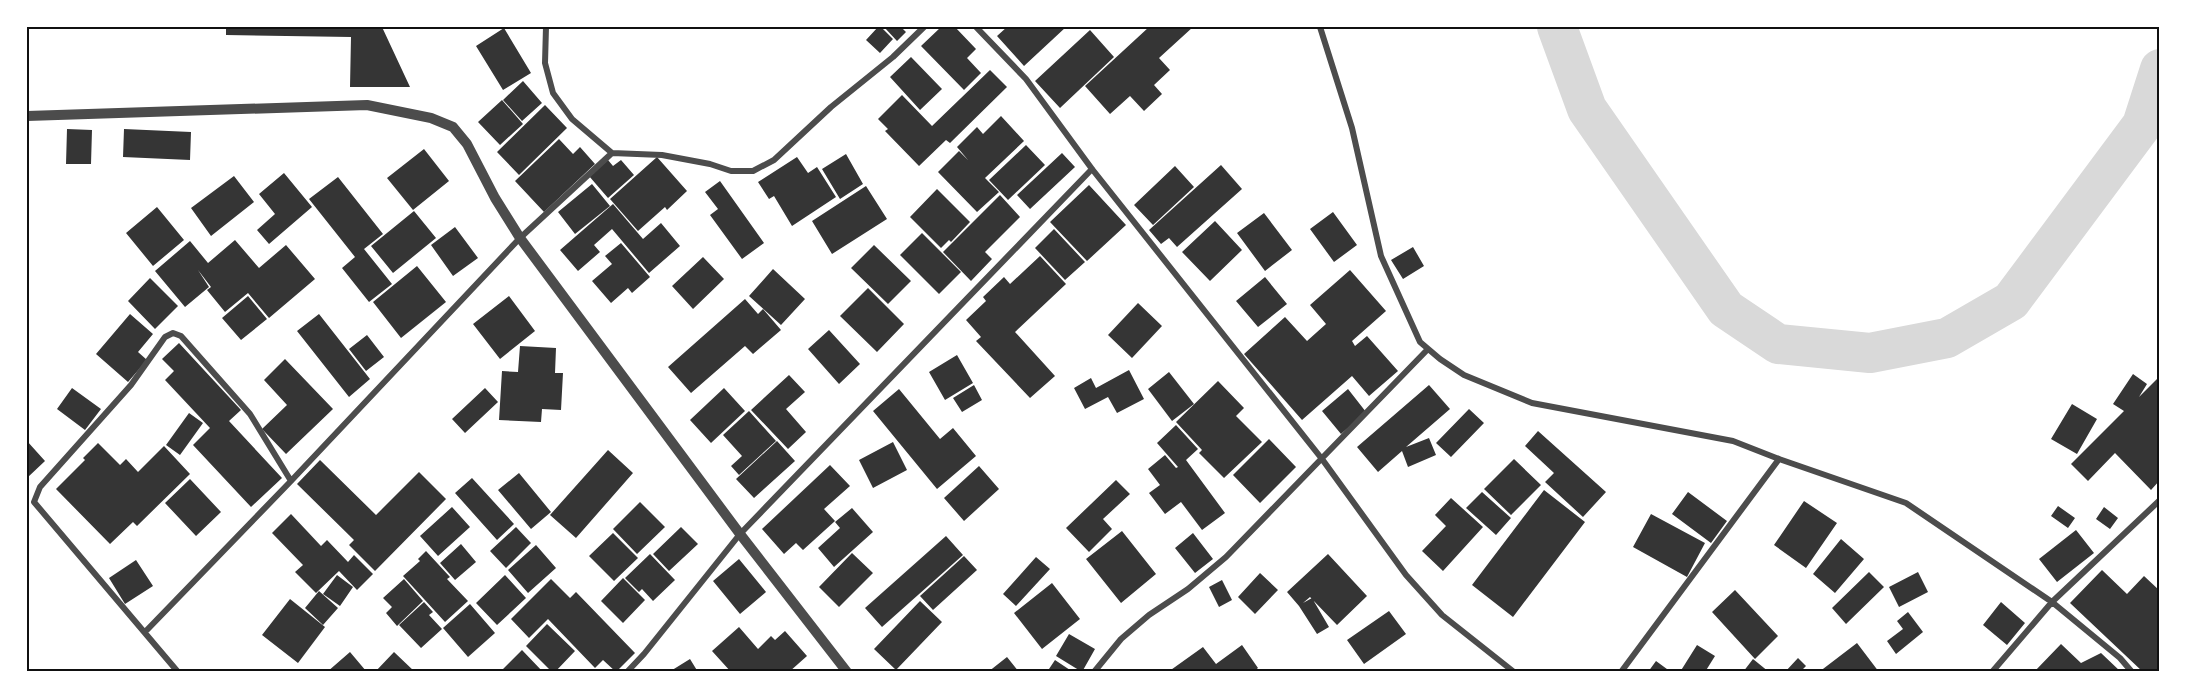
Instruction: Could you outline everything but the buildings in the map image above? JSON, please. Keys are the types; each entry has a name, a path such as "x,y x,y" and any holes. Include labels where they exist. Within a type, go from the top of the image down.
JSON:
{"street":[{"path":"546,27 545,63 553,93 572,119 612,153 662,155 710,164 731,171 753,171 774,160 831,107 894,57 924,27"},
{"path":"976,27 1026,79 1092,169 1322,459 1406,574 1442,615 1514,672"},
{"path":"1320,27 1352,128 1381,255 1420,342 1440,359 1464,375 1532,403 1733,441 1906,502 2052,602 2120,658 2132,672"},
{"path":"27,116 367,105 431,118 453,127 467,144 495,198 520,238 740,534 847,672"},
{"path":"145,632 520,238 612,153"},
{"path":"627,672 740,534 1092,169"},
{"path":"178,672 34,502 40,487 131,385 165,337 173,333 181,336 250,414 291,481"},
{"path":"1094,672 1121,639 1149,615 1188,589 1226,558 1428,349"},
{"path":"1621,672 1779,459"},
{"path":"1996,671 2052,602 2160,500"}],"waterway":[{"path":"1557,27 1587,109 1726,309 1778,344 1870,353 1947,338 2011,301 2142,125 2160,69"}]}
